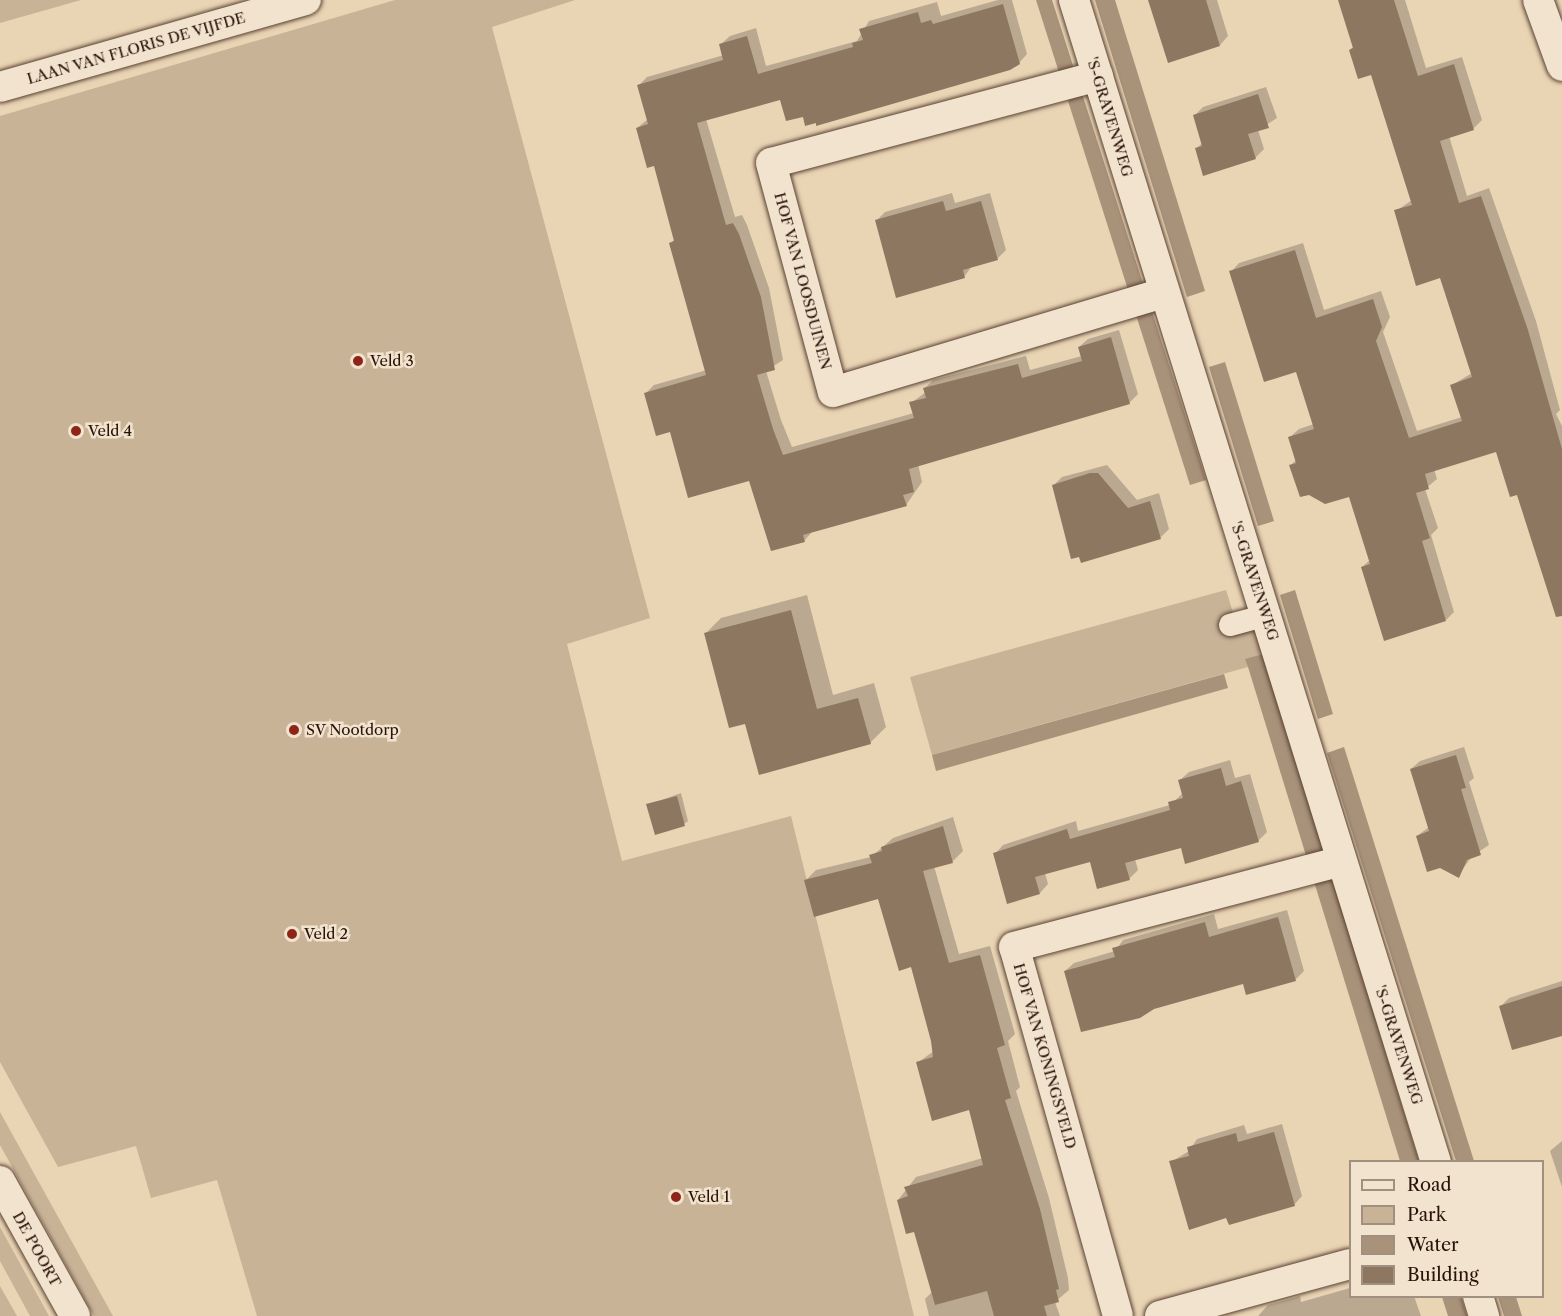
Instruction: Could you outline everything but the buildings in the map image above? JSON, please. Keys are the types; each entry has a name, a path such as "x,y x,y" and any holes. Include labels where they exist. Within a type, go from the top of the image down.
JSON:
{"street":[{"name":"LAAN VAN FLORIS DE VIJFDE","path":"0,87 306,0"},
{"name":"'S-GRAVENWEG","path":"1074,0 1092,78 1159,294 1267,615 1337,863 1436,1160"},
{"path":"1538,0 1562,66"},
{"name":"HOF VAN LOOSDUINEN","path":"1092,78 1048,92 771,163 833,393 1159,294"},
{"path":"1230,625 1267,615"},
{"name":"HOF VAN KONINGSVELD","path":"1118,1316 1014,947 1337,863"},
{"name":"DE POORT","path":"0,1181 75,1316"},
{"path":"1160,1316 1349,1264"},
{"path":"1479,1298 1484,1316"}],"green space":[{"path":"0,0 81,0 0,23"},
{"name":"SV Nootdorp","path":"395,0 575,0 492,27 650,618 567,644 622,861 791,816 914,1316 257,1316 217,1180 151,1198 136,1146 58,1167 0,1062 0,116"},
{"path":"1226,590 1235,619 1251,614 1263,654 1246,659 1248,667 932,755 910,677"},
{"path":"0,1112 113,1316 94,1316 0,1145"},
{"path":"0,1227 49,1316 30,1316 0,1261"},
{"path":"0,1286 17,1316 0,1316"}],"water":[{"path":"1036,0 1052,0 1206,480 1190,485"},
{"path":"1095,0 1115,0 1205,291 1187,297"},
{"path":"1225,362 1274,521 1258,526 1209,367"},
{"path":"1295,590 1333,714 1318,719 1280,595"},
{"path":"1263,654 1419,1160 1400,1160 1245,659"},
{"path":"1224,674 1228,688 936,771 932,755"},
{"path":"1344,747 1474,1160 1456,1160 1327,753"},
{"path":"1442,1298 1461,1298 1467,1316 1448,1316"},
{"path":"1498,1298 1516,1298 1522,1316 1504,1316"}],"place":[{"name":"Veld 3","path":"358,361"},
{"name":"Veld 4","path":"76,431"},
{"name":"SV Nootdorp","path":"294,730"},
{"name":"Veld 2","path":"292,934"},
{"name":"Veld 1","path":"676,1197"}]}
